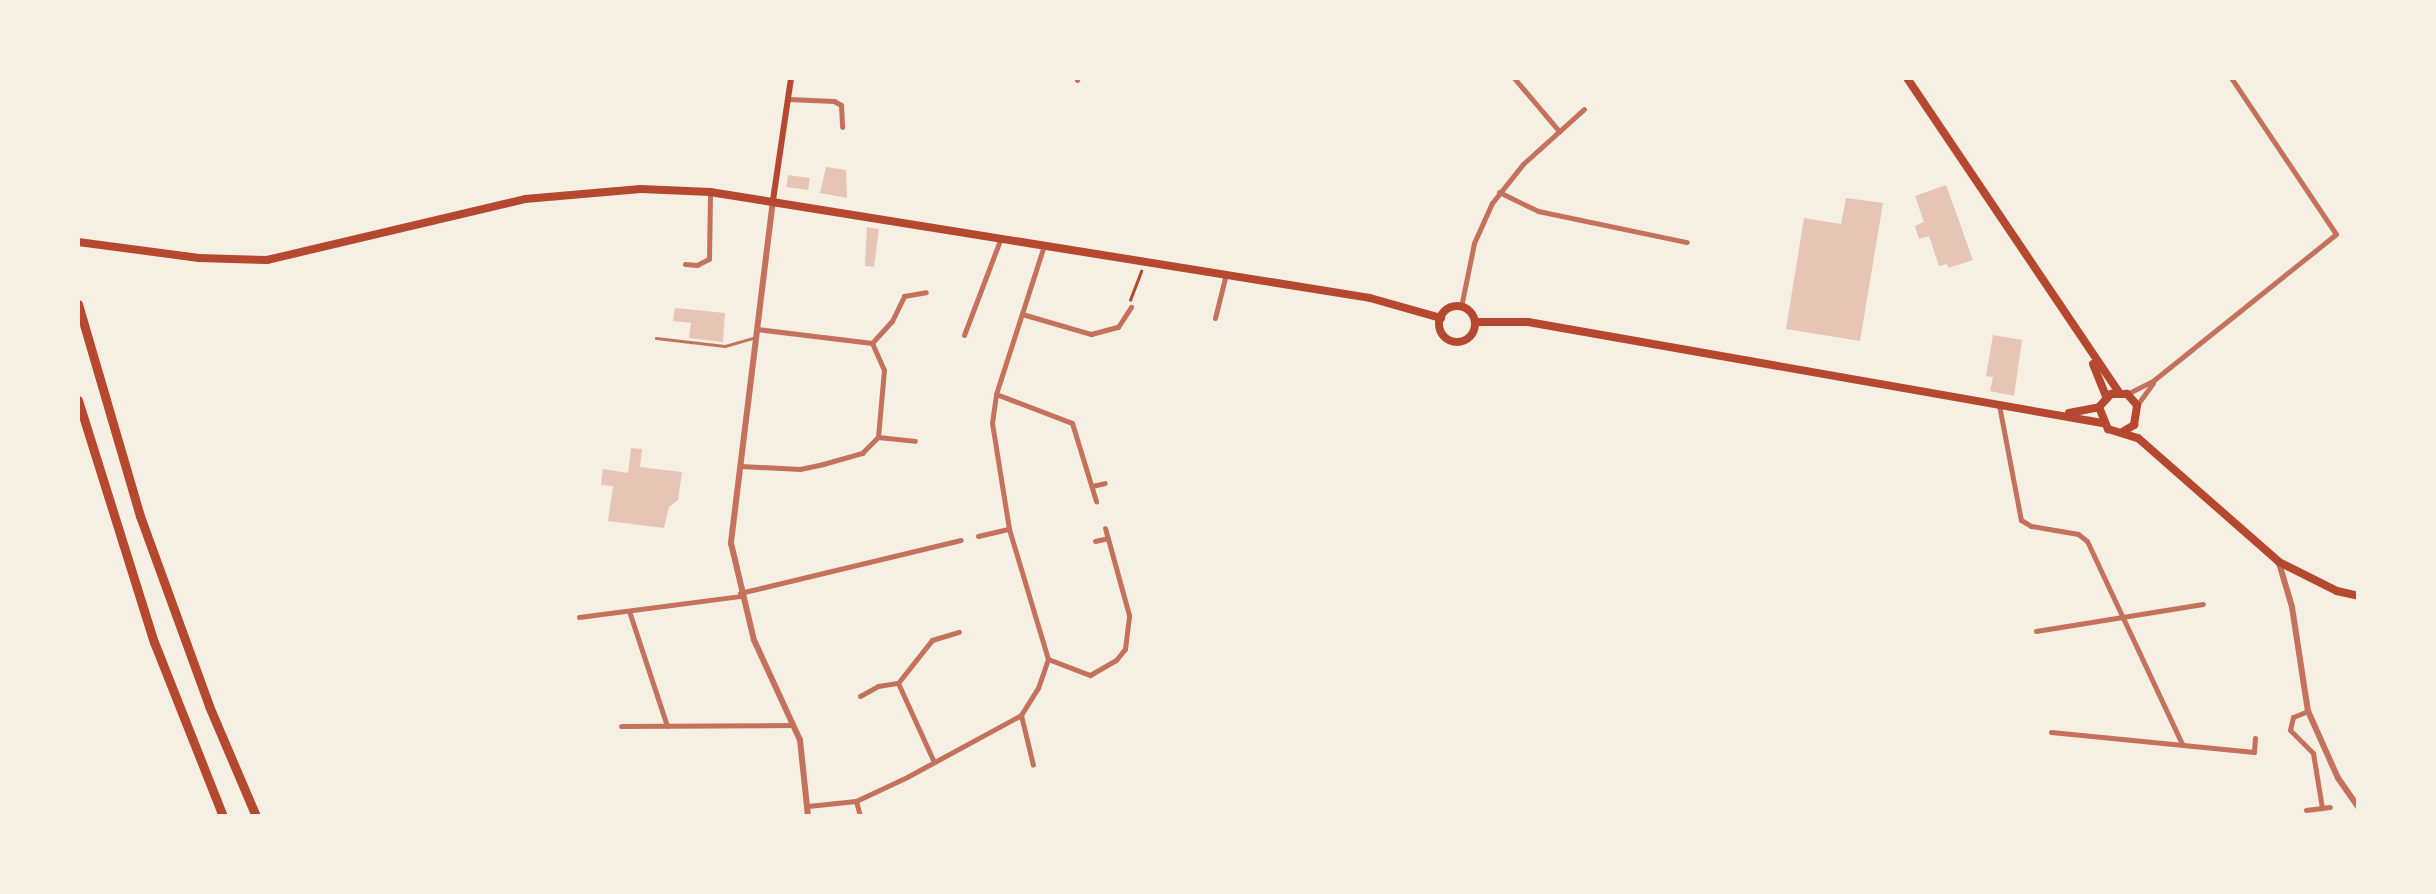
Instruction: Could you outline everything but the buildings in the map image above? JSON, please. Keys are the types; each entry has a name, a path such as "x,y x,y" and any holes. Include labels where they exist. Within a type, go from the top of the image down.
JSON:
{"highway":[{"path":"78,304 140,516 209,706 256,816"},
{"path":"78,400 154,642 223,816"}],"main road":[{"path":"774,200 791,78"},
{"path":"1907,78 2086,346 2137,405 2138,417 2154,451"},
{"path":"78,242 199,258 268,260 525,199 641,189 710,192 1370,298 1441,318"},
{"path":"1475,322 1469,338 1453,342 1442,332 1441,318 1448,310 1461,307 1475,322 1528,322 2102,423 2113,431 2124,431 2154,451 2279,562 2337,591 2358,596"},
{"path":"2086,346 2106,397"},
{"path":"2102,423 2100,407 2106,397 2123,393"},
{"path":"2045,413 2100,407"},
{"path":"2124,431 2138,417"}],"street":[{"path":"1514,78 1559,131"},
{"path":"2123,393 2154,380 2336,234 2230,78"},
{"path":"788,99 834,101 841,105 842,126"},
{"path":"1461,307 1474,242 1498,192 1584,109"},
{"path":"686,264 697,265 709,259 710,192"},
{"path":"1498,192 1550,214 1686,242"},
{"path":"774,200 731,544 740,594 764,665 794,725 806,761 808,816"},
{"path":"964,335 1001,237"},
{"path":"808,806 856,801 1021,714 1048,660 1008,529 995,456 996,394 1044,244"},
{"path":"1216,318 1226,274"},
{"path":"872,343 892,322 904,296 926,292"},
{"path":"1022,314 1092,334 1118,327 1131,307"},
{"path":"757,329 872,343"},
{"path":"738,466 800,469 862,453 878,437 884,370 872,343"},
{"path":"2137,405 2154,380"},
{"path":"996,394 1072,423 1096,502"},
{"path":"1999,405 2021,520 2031,526 2078,534 2087,541 2182,744"},
{"path":"878,437 915,441"},
{"path":"1092,486 1105,483"},
{"path":"1048,660 1090,675 1116,660 1125,649 1129,615 1106,528"},
{"path":"978,536 1008,529"},
{"path":"1095,541 1108,538"},
{"path":"579,616 740,594 961,540"},
{"path":"2279,562 2292,607 2308,711 2338,778 2358,807"},
{"path":"2036,632 2203,604"},
{"path":"629,612 668,726"},
{"path":"860,696 878,686 898,683 932,640 959,632"},
{"path":"898,683 934,763"},
{"path":"2308,711 2292,718 2290,730 2314,753 2322,808"},
{"path":"1021,714 1033,766"},
{"path":"621,726 794,725"},
{"path":"2050,732 2254,752 2255,738"},
{"path":"2319,788 2329,787"},
{"path":"856,801 860,816"},
{"path":"2306,810 2330,807"}],"lane":[{"path":"656,338 725,346 756,339"}],"path":[{"path":"1131,307 1129,295 1146,261"}]}
